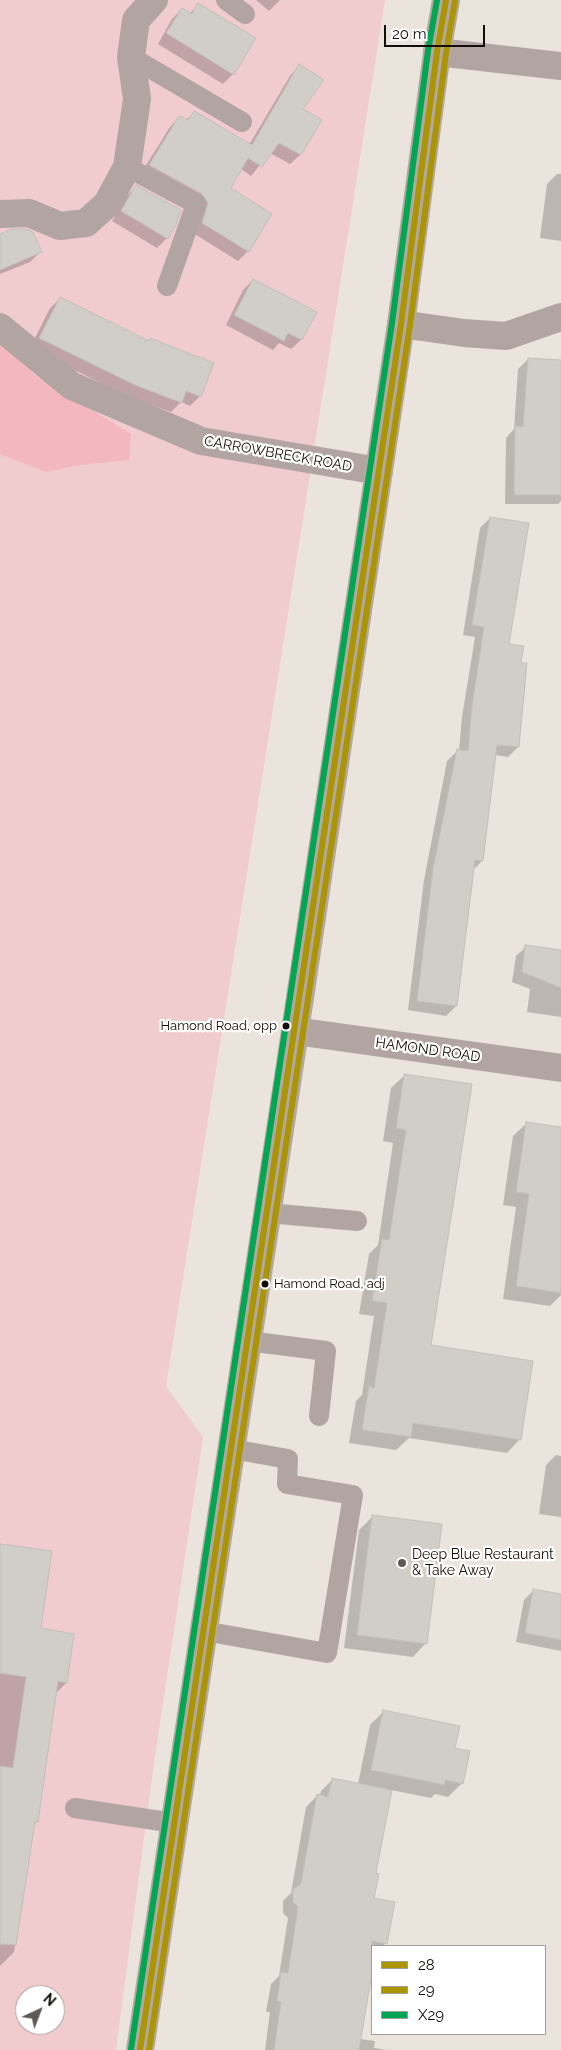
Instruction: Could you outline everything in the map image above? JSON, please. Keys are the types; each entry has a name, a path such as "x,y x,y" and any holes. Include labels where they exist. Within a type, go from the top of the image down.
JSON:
{"main road":[{"path":"140,2050 401,324 437,52 446,0"}],"street":[{"path":"0,214 29,213 60,226 86,222 107,204 127,167 137,99 131,57 136,20 154,0"},
{"path":"437,52 561,66"},
{"path":"401,324 464,333 506,336 561,317"},
{"name":"CARROWBRECK ROAD","path":"0,327 72,386 201,441 379,471"},
{"name":"HAMOND ROAD","path":"295,1032 561,1068"}],"lane":[{"path":"226,0 245,14"},
{"path":"131,57 242,122"},
{"path":"127,167 196,204 167,286"},
{"path":"268,1213 357,1221"},
{"path":"248,1341 326,1351 319,1416"},
{"path":"204,1631 327,1653 353,1494 287,1484 288,1458 232,1449"},
{"path":"75,1808 174,1823"}],"shaded area":[{"path":"0,0 385,0 166,1386 203,1437 153,1770 116,2050 0,2050"},
{"path":"0,343 35,375 131,434 129,460 80,465 46,472 0,454"}],"building":[{"path":"198,3 256,38 234,75 166,33 182,8 192,14"},
{"path":"299,64 324,80 303,109 322,120 301,155 279,143 262,167 248,158 231,188 272,214 249,252 202,223 208,203 202,194 149,165 179,116 188,120 194,111 252,145"},
{"path":"136,185 181,210 176,225 168,239 121,211"},
{"path":"11,229 26,229 33,232 42,252 0,270 0,234"},
{"path":"253,279 317,312 302,340 288,333 284,341 234,315"},
{"path":"60,297 149,341 150,338 214,363 201,397 186,391 182,403 135,385 39,338"},
{"path":"528,358 561,360 561,495 514,495 515,426 523,427"},
{"path":"490,517 529,523 509,644 524,646 521,663 527,663 519,747 497,745 483,861 475,860 457,1006 417,1001 433,869 457,749 468,751 472,706 484,627 472,625"},
{"path":"525,945 561,950 561,988 522,972"},
{"path":"404,1074 472,1084 431,1345 533,1361 521,1440 413,1423 411,1437 362,1430 369,1386 374,1388 387,1303 372,1301 382,1239 389,1240 406,1130 396,1128"},
{"path":"526,1122 561,1127 561,1293 516,1286 529,1194 516,1192"},
{"name":"Deep Blue Restaurant & Take Away","path":"372,1515 442,1524 427,1644 357,1635"},
{"path":"0,1544 52,1551 41,1628 74,1634 67,1683 58,1681 38,1822 35,1822 16,1945 0,1944 0,1766 13,1768 26,1677 0,1673"},
{"path":"533,1589 561,1594 561,1640 525,1633"},
{"path":"383,1710 460,1726 455,1748 470,1751 463,1784 445,1780 445,1785 371,1770"},
{"path":"332,1778 392,1790 376,1873 379,1874 374,1898 395,1902 387,1944 372,1941 371,1979 359,2050 274,2050 281,2002 277,2001 281,1972 288,1973 298,1907 293,1902 293,1889 301,1884 317,1794 328,1797"}],"transit line":[{"name":"X29","path":"131,2049 392,323 428,51 437,0"},
{"name":"28","path":"140,2050 401,324 437,52 446,0"},
{"name":"29","path":"149,2050 410,325 446,53 455,1"}],"place":[{"name":"Hamond Road, opp","path":"286,1026"},
{"name":"Hamond Road, adj","path":"265,1284"},
{"name":"Deep Blue Restaurant & Take Away","path":"402,1563"}]}
